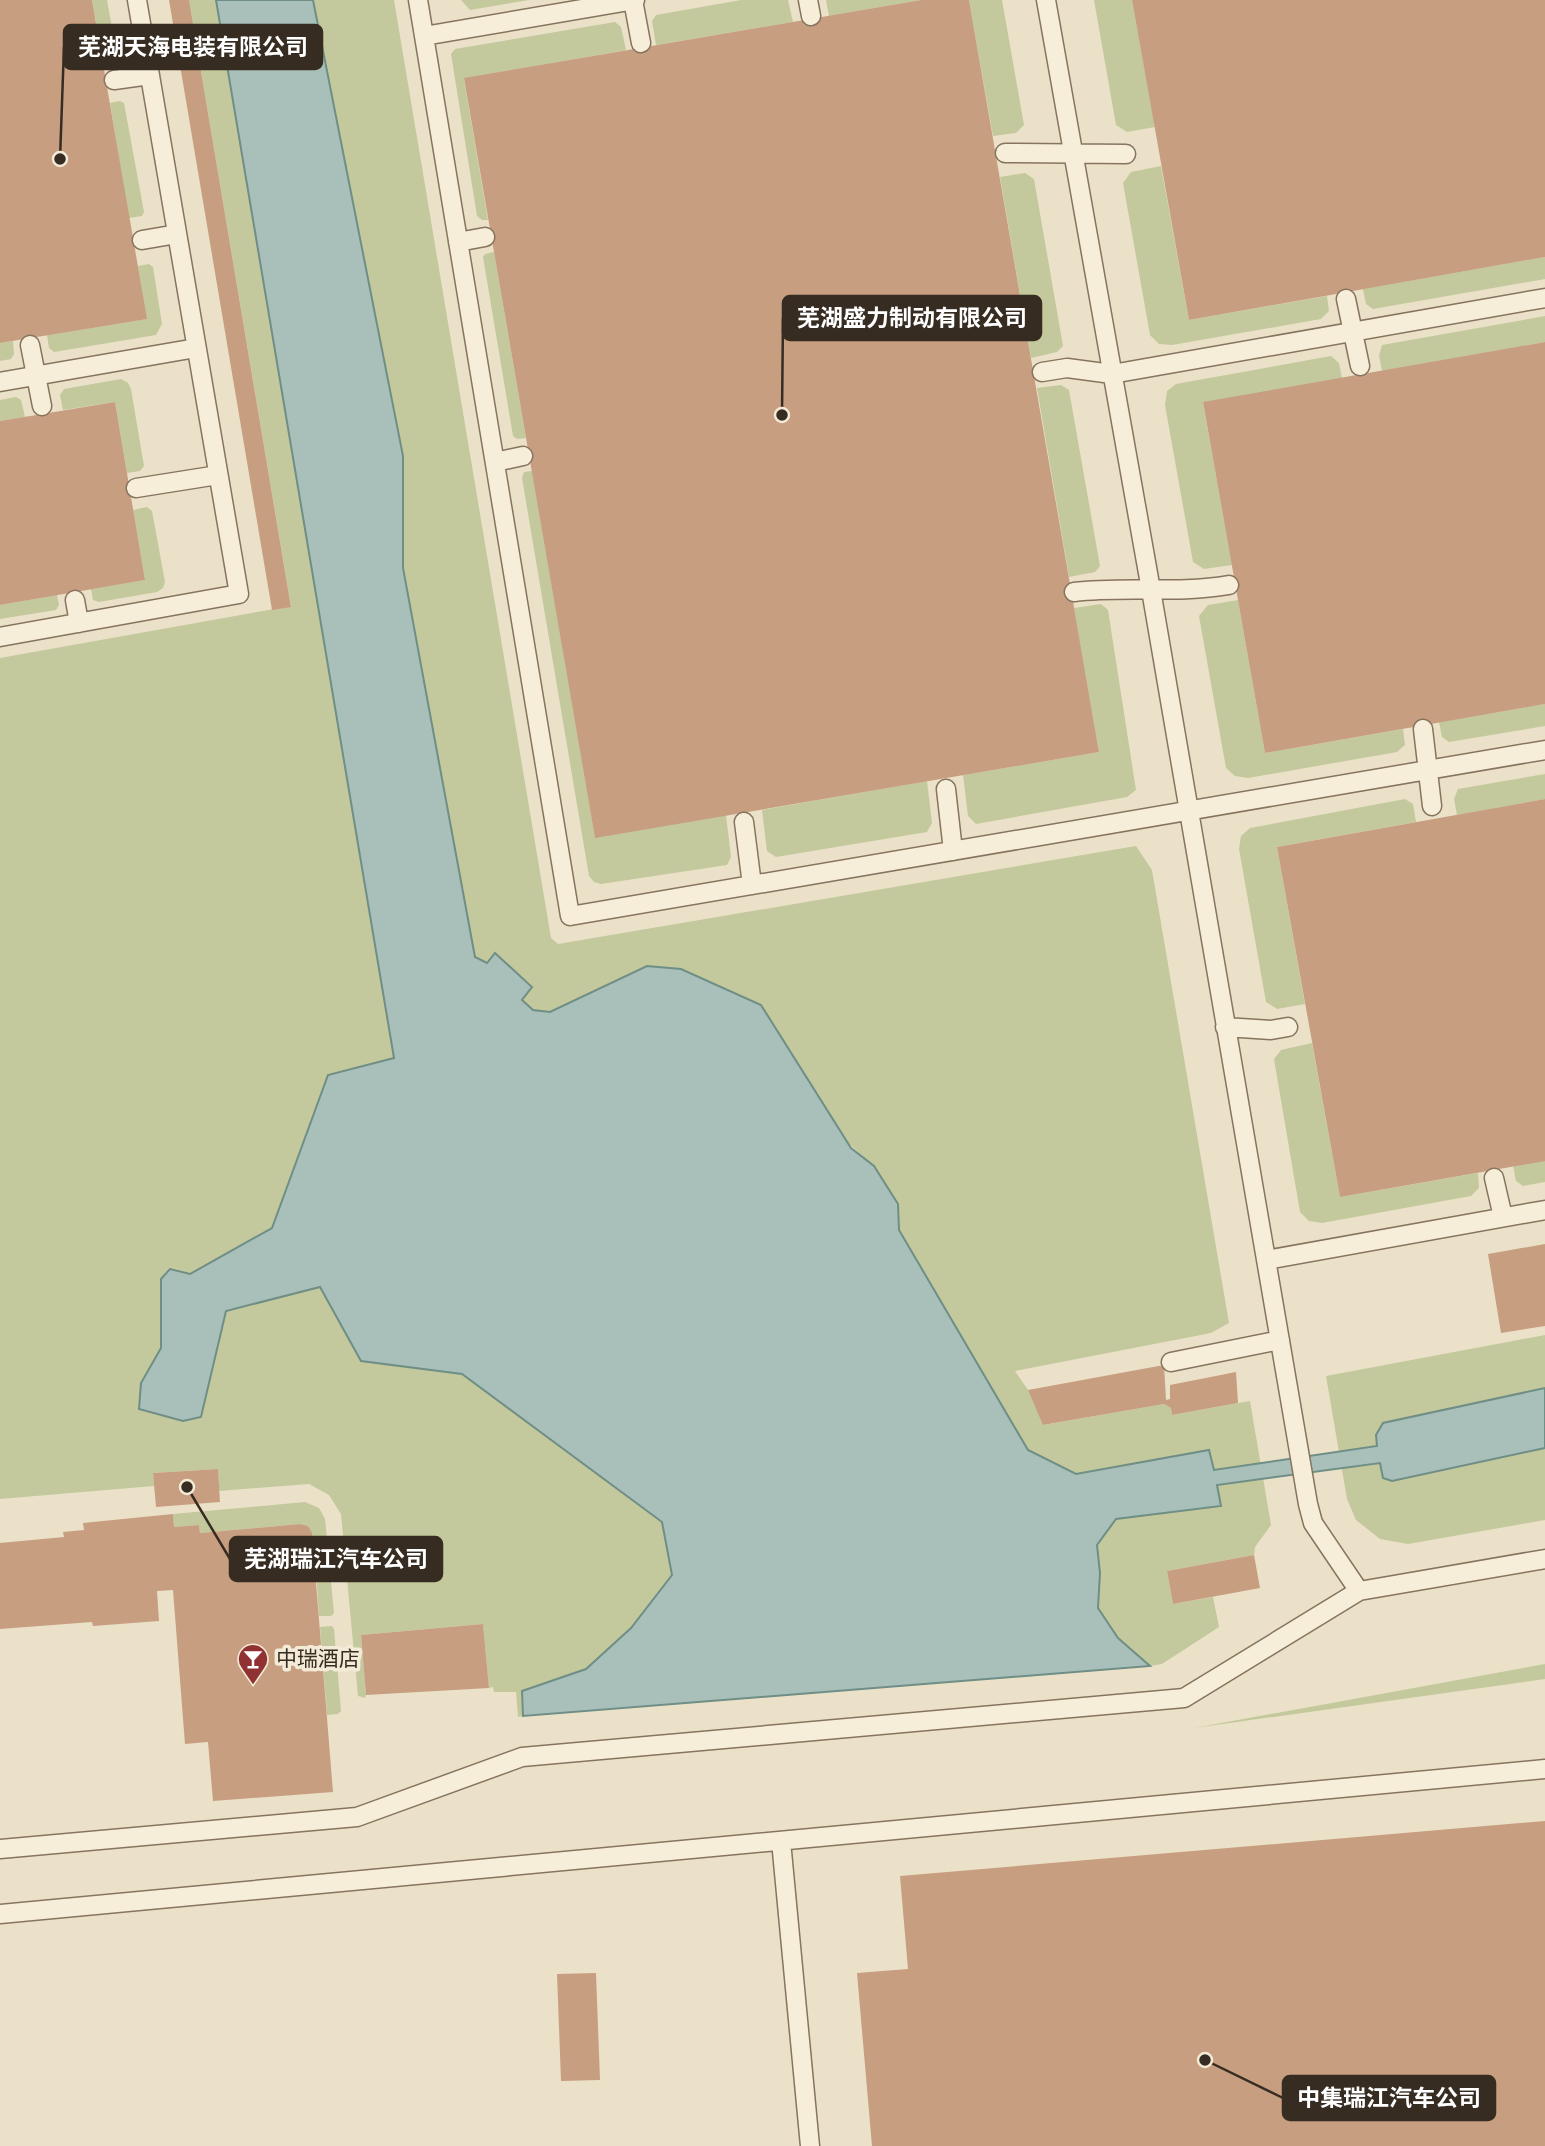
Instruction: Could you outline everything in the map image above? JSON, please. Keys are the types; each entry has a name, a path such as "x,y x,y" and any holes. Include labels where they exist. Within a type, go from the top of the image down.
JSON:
{"lane":[{"path":"0,637 239,594 137,0"},
{"path":"418,0 570,916 1545,750"},
{"path":"424,36 634,0 641,43"},
{"path":"1046,0 1151,590 1187,812 1308,1504 1313,1522 1359,1591"},
{"path":"114,80 150,75"},
{"path":"1005,153 1126,154"},
{"path":"142,240 177,234"},
{"path":"458,242 485,237"},
{"path":"1042,372 1067,368 1112,374 1545,298"},
{"path":"1346,299 1360,366"},
{"path":"30,345 42,406"},
{"path":"0,382 196,348"},
{"path":"495,462 523,456"},
{"path":"136,488 218,475"},
{"path":"1074,592 1101,589 1200,590 1229,584"},
{"path":"75,600 79,623"},
{"path":"1423,729 1432,806"},
{"path":"946,789 953,851"},
{"path":"744,822 752,885"},
{"path":"1225,1027 1271,1030 1288,1027"},
{"path":"1494,1178 1503,1217"},
{"path":"1266,1260 1545,1210"},
{"path":"1171,1362 1280,1340"},
{"path":"0,1849 357,1817 522,1757 1184,1698 1359,1591 1545,1559"},
{"path":"0,1914 1545,1769"},
{"path":"781,1841 810,2146"}],"green space":[{"path":"92,0 107,0 117,55 103,60"},
{"path":"189,0 216,0 394,1059 328,1075 272,1228 190,1274 170,1269 161,1279 161,1348 141,1383 201,1417 226,1311 320,1287 361,1361 462,1374 662,1523 672,1575 631,1628 586,1669 522,1691 523,1716 518,1717 516,1692 494,1692 493,1687 489,1688 483,1624 361,1635 366,1695 365,1698 358,1696 341,1514 329,1495 309,1484 219,1491 218,1469 153,1473 154,1486 0,1499 0,658 291,606"},
{"path":"313,0 394,0 551,938 558,944 1136,846 1152,870 1229,1323 1211,1333 1015,1371 1028,1390 1044,1425 1164,1404 1171,1408 1172,1415 1250,1401 1271,1525 1255,1547 1254,1555 1167,1571 1173,1604 1213,1597 1219,1627 1162,1664 1150,1666 1118,1638 1098,1608 1100,1573 1097,1545 1116,1519 1220,1506 1209,1450 1076,1474 1028,1450 899,1230 898,1204 874,1166 647,966 550,1012 533,1010 522,1000 532,986 496,953 487,963 475,957 403,568 403,456"},
{"path":"461,0 529,0 470,10"},
{"path":"741,0 788,0 793,22 656,45 652,21 656,15"},
{"path":"826,0 921,0 829,16"},
{"path":"969,0 1002,0 1024,125 1016,133 993,136"},
{"path":"1094,0 1132,0 1155,127 1127,132 1116,125"},
{"path":"615,22 621,27 626,50 464,79 488,220 482,220 477,216 451,54 455,49"},
{"path":"110,103 124,103 144,212 142,216 129,218"},
{"path":"1161,166 1189,320 1327,296 1329,311 1321,319 1172,345 1159,344 1150,335 1123,183 1131,172"},
{"path":"1025,173 1034,179 1063,346 1057,352 1031,358 1000,177"},
{"path":"494,252 526,438 517,439 513,436 483,257"},
{"path":"1545,257 1545,279 1373,309 1366,304 1363,289"},
{"path":"149,264 153,267 162,324 156,335 54,352 49,348 47,335 146,319 138,266"},
{"path":"1545,316 1545,342 1382,371 1379,356 1382,345"},
{"path":"13,341 14,354 11,359 0,361 0,343"},
{"path":"1331,356 1339,363 1342,378 1203,403 1232,565 1204,569 1193,562 1165,405 1167,391 1176,384"},
{"path":"121,379 128,383 131,389 144,466 140,471 127,473 115,402 63,410 60,395 64,389"},
{"path":"1061,385 1069,390 1100,566 1095,572 1069,577 1037,388"},
{"path":"16,397 21,400 25,417 0,421 0,400"},
{"path":"532,471 595,837 726,815 731,857 727,865 601,884 594,882 589,876 522,478 524,472"},
{"path":"147,507 152,511 165,582 163,588 157,592 99,602 93,600 91,589 145,580 133,510"},
{"path":"57,595 59,605 56,610 0,619 0,605"},
{"path":"1238,600 1265,753 1403,729 1405,745 1397,752 1248,778 1235,776 1226,768 1199,616 1208,605"},
{"path":"1101,604 1108,610 1136,790 1127,797 976,824 968,816 963,775 1099,752 1074,608"},
{"path":"1545,704 1545,726 1449,742 1442,737 1439,722"},
{"path":"1545,774 1545,799 1457,815 1454,799 1458,789"},
{"path":"927,781 932,823 927,832 776,857 767,851 762,810"},
{"path":"1405,799 1413,804 1416,822 1277,847 1305,1004 1277,1009 1266,1002 1239,849 1241,836 1250,828"},
{"path":"1312,1043 1340,1197 1478,1173 1479,1188 1471,1196 1322,1223 1309,1221 1300,1212 1274,1059 1281,1050"},
{"path":"1545,1160 1545,1182 1523,1186 1516,1181 1513,1166"},
{"path":"1545,1335 1545,1388 1383,1423 1392,1481 1545,1448 1545,1520 1408,1544 1380,1539 1356,1520 1347,1499 1326,1376"},
{"path":"305,1502 319,1508 325,1519 334,1613 331,1616 319,1616 314,1541 308,1526 300,1524 200,1533 199,1525 174,1527 173,1514"},
{"path":"332,1626 341,1711 327,1715 320,1627"},
{"path":"1545,1664 1545,1679 1194,1728"}],"water":[{"path":"216,0 313,0 403,456 403,568 475,957 487,963 495,953 532,987 522,1000 533,1010 550,1012 647,966 681,969 761,1005 851,1148 874,1166 898,1204 899,1230 1028,1450 1076,1474 1209,1450 1214,1470 1377,1446 1376,1435 1383,1423 1545,1388 1545,1448 1392,1481 1383,1478 1380,1463 1217,1485 1221,1506 1116,1519 1097,1545 1100,1573 1098,1608 1118,1638 1150,1666 523,1716 522,1691 586,1669 631,1628 672,1575 662,1522 462,1374 361,1361 320,1287 226,1311 201,1417 183,1421 139,1409 141,1383 161,1348 161,1279 170,1269 190,1274 272,1228 328,1075 394,1058"}],"building":[{"path":"0,0 92,0 147,319 0,343"},
{"path":"169,0 189,0 291,607 272,610"},
{"path":"921,0 969,0 1099,752 595,838 464,78"},
{"path":"1132,0 1545,0 1545,257 1189,320"},
{"path":"1545,342 1545,704 1265,753 1203,402"},
{"path":"115,402 145,580 0,605 0,421"},
{"path":"1545,799 1545,1161 1340,1197 1277,847"},
{"path":"1545,1244 1545,1326 1501,1333 1488,1254"},
{"path":"1164,1365 1166,1400 1170,1399 1170,1385 1236,1372 1238,1403 1172,1415 1171,1408 1164,1404 1043,1425 1028,1390"},
{"path":"218,1469 220,1502 156,1507 153,1473"},
{"name":"中瑞酒店","path":"173,1514 174,1527 199,1525 200,1533 300,1524 308,1526 312,1533 333,1792 213,1801 208,1742 185,1744 173,1590 157,1591 159,1621 93,1626 92,1622 0,1629 0,1543 64,1537 63,1532 84,1530 83,1523"},
{"path":"1254,1555 1260,1588 1173,1604 1167,1571"},
{"path":"483,1624 489,1688 366,1695 361,1635"},
{"path":"1545,1821 1545,2146 872,2146 857,1973 908,1969 900,1876"},
{"path":"596,1973 600,2080 561,2081 557,1974"}],"place":[{"name":"芜湖天海电装有限公司","path":"60,159"},
{"name":"芜湖盛力制动有限公司","path":"782,415"},
{"name":"芜湖瑞江汽车公司","path":"187,1487"},
{"name":"中瑞酒店","path":"253,1686"},
{"name":"中集瑞江汽车公司","path":"1205,2060"}]}
